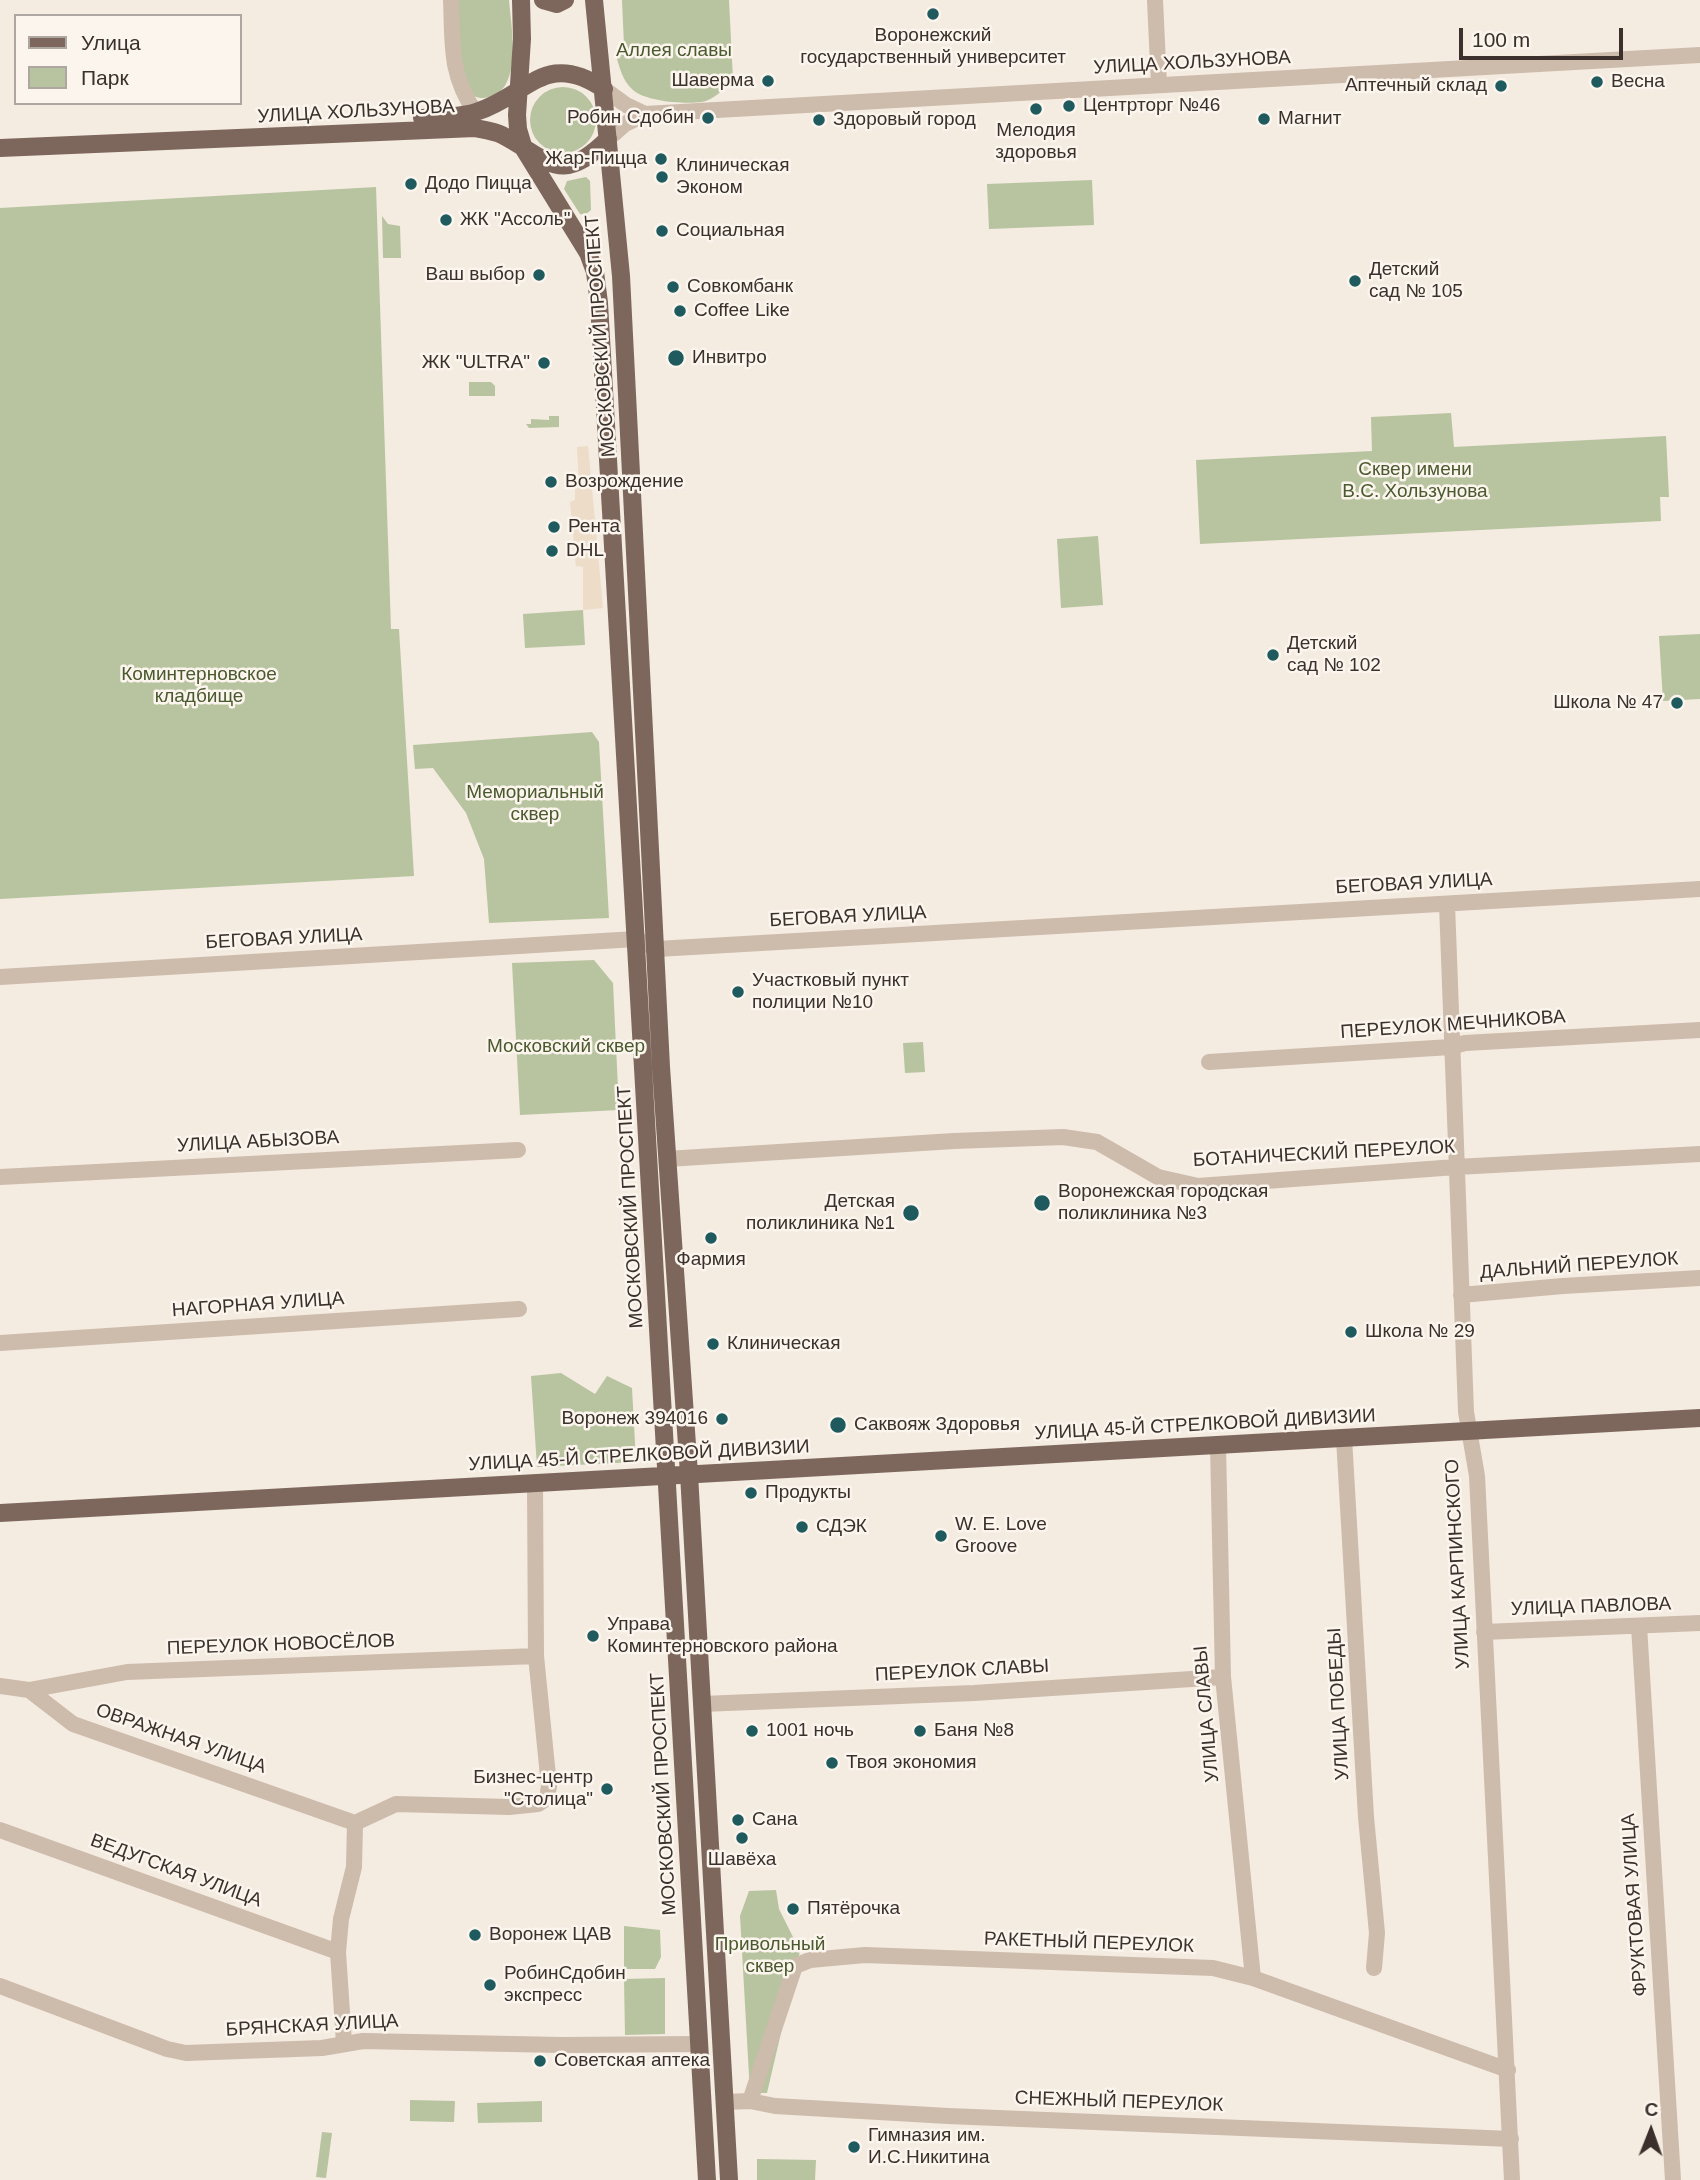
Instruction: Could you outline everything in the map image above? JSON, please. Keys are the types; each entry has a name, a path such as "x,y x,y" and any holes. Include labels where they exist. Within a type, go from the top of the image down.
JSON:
{"main road":[{"name":"МОСКОВСКИЙ ПРОСПЕКТ","path":"521,0 522,39 517,115 524,149 588,254 596,282 669,1475 707,2180"},
{"path":"543,0 551,4 565,0"},
{"name":"МОСКОВСКИЙ ПРОСПЕКТ","path":"594,0 621,276 667,1159 689,1474 729,2180"},
{"name":"УЛИЦА ХОЛЬЗУНОВА","path":"0,139 439,117 475,112 552,73 570,72 588,78 604,89"},
{"name":"УЛИЦА ХОЛЬЗУНОВА","path":"0,148 475,128 500,133 543,162 562,166 591,156 608,139"},
{"name":"УЛИЦА 45-Й СТРЕЛКОВОЙ ДИВИЗИИ","path":"0,1513 1700,1418"},
{"name":"БРЯНСКАЯ УЛИЦА","path":"699,2043 722,2043"}],"street":[{"path":"451,0 456,74 462,93 475,112"},
{"path":"1155,0 1159,85"},
{"name":"УЛИЦА ХОЛЬЗУНОВА","path":"608,139 625,124 645,114 1700,55"},
{"name":"УЛИЦА ХОЛЬЗУНОВА","path":"604,89 626,105 645,114"},
{"name":"БЕГОВАЯ УЛИЦА","path":"0,976 636,939 657,949 1700,889"},
{"name":"УЛИЦА КАРПИНСКОГО","path":"1447,904 1466,1412 1477,1476 1512,2180"},
{"name":"ПЕРЕУЛОК МЕЧНИКОВА","path":"1209,1062 1451,1047 1465,1043 1700,1030"},
{"name":"БОТАНИЧЕСКИЙ ПЕРЕУЛОК","path":"667,1159 1063,1137 1097,1142 1158,1177 1198,1186 1456,1167 1700,1154"},
{"name":"УЛИЦА АБЫЗОВА","path":"0,1177 518,1150"},
{"name":"ДАЛЬНИЙ ПЕРЕУЛОК","path":"1461,1295 1700,1278"},
{"name":"НАГОРНАЯ УЛИЦА","path":"0,1343 519,1310"},
{"name":"УЛИЦА ПОБЕДЫ","path":"1344,1438 1366,1816 1377,1933 1374,1968"},
{"name":"УЛИЦА СЛАВЫ","path":"1218,1445 1223,1678 1253,1978"},
{"path":"344,2043 338,1952 341,1919 354,1867 355,1823 396,1804 509,1807 538,1804 547,1798 549,1786 536,1656 535,1483"},
{"name":"УЛИЦА ПАВЛОВА","path":"1483,1632 1700,1623"},
{"name":"ФРУКТОВАЯ УЛИЦА","path":"1639,1626 1673,2180"},
{"name":"ПЕРЕУЛОК НОВОСЁЛОВ","path":"29,1690 127,1672 536,1656"},
{"name":"ПЕРЕУЛОК СЛАВЫ","path":"702,1704 974,1693 1223,1678"},
{"name":"ОВРАЖНАЯ УЛИЦА","path":"0,1686 29,1690 73,1724 355,1823"},
{"name":"ВЕДУГСКАЯ УЛИЦА","path":"0,1830 338,1952"},
{"name":"РАКЕТНЫЙ ПЕРЕУЛОК","path":"750,2101 795,1966 810,1960 865,1955 1213,1968 1253,1978 1508,2070"},
{"name":"БРЯНСКАЯ УЛИЦА","path":"0,1986 167,2049 186,2053 322,2048 363,2041 561,2045 699,2043"},
{"name":"СНЕЖНЫЙ ПЕРЕУЛОК","path":"725,2102 750,2101 775,2106 948,2116 1511,2139"}],"green space":[{"path":"458,0 509,0 513,42 510,73 505,86 496,94 476,97 466,80 462,69"},
{"name":"Аллея славы","path":"622,0 729,0 733,80 715,96 702,102 656,100 633,90 624,77 615,52 624,46"},
{"path":"563,87 576,90 586,97 593,107 596,120 593,133 586,143 576,150 563,153 550,150 540,143 533,133 530,120 533,107 540,97 550,90"},
{"path":"586,177 590,181 591,210 585,215 580,214 564,189 567,181"},
{"path":"1092,180 1094,225 989,229 987,184"},
{"name":"Коминтерновское кладбище","path":"376,187 391,629 399,629 414,876 0,899 0,208"},
{"path":"382,216 388,224 400,226 401,258 383,258"},
{"path":"469,382 491,382 495,386 495,396 469,396"},
{"name":"Сквер имени В.С. Хользунова","path":"1451,413 1454,447 1666,436 1669,497 1660,497 1661,521 1200,544 1196,460 1372,451 1371,417"},
{"path":"549,416 559,416 559,427 529,428 526,424 531,424 531,419 549,420"},
{"path":"1098,536 1103,605 1061,608 1057,539"},
{"path":"583,610 585,645 525,648 523,614"},
{"path":"1700,634 1700,699 1663,701 1659,636"},
{"name":"Мемориальный сквер","path":"592,732 599,742 609,918 489,923 484,859 466,813 433,768 415,769 413,745"},
{"name":"Московский сквер","path":"594,960 613,983 619,1110 520,1115 512,963"},
{"path":"923,1042 925,1072 905,1073 903,1043"},
{"path":"561,1373 595,1394 607,1376 632,1388 636,1462 537,1467 531,1376"},
{"name":"Привольный сквер","path":"776,1890 779,1909 800,1951 767,2093 750,2093 740,1916 749,1891"},
{"path":"624,1926 660,1930 661,1957 655,1969 624,1969"},
{"path":"665,1978 665,2034 625,2035 624,1979"},
{"path":"410,2100 455,2101 454,2122 410,2121"},
{"path":"542,2101 542,2122 478,2123 477,2103"},
{"path":"322,2132 332,2133 326,2178 316,2177"},
{"path":"757,2159 816,2160 815,2180 757,2180"}],"shaded area":[{"path":"588,446 603,608 583,610 583,567 576,566 570,502 575,500 575,486 579,485 577,447"}],"place":[{"name":"Воронежский государственный университет","path":"933,14"},
{"name":"Шаверма","path":"768,81"},
{"name":"Весна","path":"1597,82"},
{"name":"Аптечный склад","path":"1501,86"},
{"name":"Центрторг №46","path":"1069,106"},
{"name":"Мелодия здоровья","path":"1036,109"},
{"name":"Робин Сдобин","path":"708,118"},
{"name":"Магнит","path":"1264,119"},
{"name":"Здоровый город","path":"819,120"},
{"name":"Жар-Пицца","path":"661,159"},
{"name":"Клиническая Эконом","path":"662,177"},
{"name":"Додо Пицца","path":"411,184"},
{"name":"ЖК \"Ассоль\"","path":"446,220"},
{"name":"Социальная","path":"662,231"},
{"name":"Ваш выбор","path":"539,275"},
{"name":"Детский сад № 105","path":"1355,281"},
{"name":"Совкомбанк","path":"673,287"},
{"name":"Coffee Like","path":"680,311"},
{"name":"Инвитро","path":"676,358"},
{"name":"ЖК \"ULTRA\"","path":"544,363"},
{"name":"Возрождение","path":"551,482"},
{"name":"Рента","path":"554,527"},
{"name":"DHL","path":"552,551"},
{"name":"Детский сад № 102","path":"1273,655"},
{"name":"Школа № 47","path":"1677,703"},
{"name":"Участковый пункт полиции №10","path":"738,992"},
{"name":"Воронежская городская поликлиника №3","path":"1042,1203"},
{"name":"Детская поликлиника №1","path":"911,1213"},
{"name":"Фармия","path":"711,1238"},
{"name":"Школа № 29","path":"1351,1332"},
{"name":"Клиническая","path":"713,1344"},
{"name":"Воронеж 394016","path":"722,1419"},
{"name":"Саквояж Здоровья","path":"838,1425"},
{"name":"Продукты","path":"751,1493"},
{"name":"СДЭК","path":"802,1527"},
{"name":"W. E. Love Groove","path":"941,1536"},
{"name":"Управа Коминтерновского района","path":"593,1636"},
{"name":"1001 ночь","path":"752,1731"},
{"name":"Баня №8","path":"920,1731"},
{"name":"Твоя экономия","path":"832,1763"},
{"name":"Бизнес-центр \"Столица\"","path":"607,1789"},
{"name":"Сана","path":"738,1820"},
{"name":"Шавёха","path":"742,1838"},
{"name":"Пятёрочка","path":"793,1909"},
{"name":"Воронеж ЦАВ","path":"475,1935"},
{"name":"РобинСдобин экспресс","path":"490,1985"},
{"name":"Советская аптека","path":"540,2061"},
{"name":"Гимназия им. И.С.Никитина","path":"854,2147"}]}
